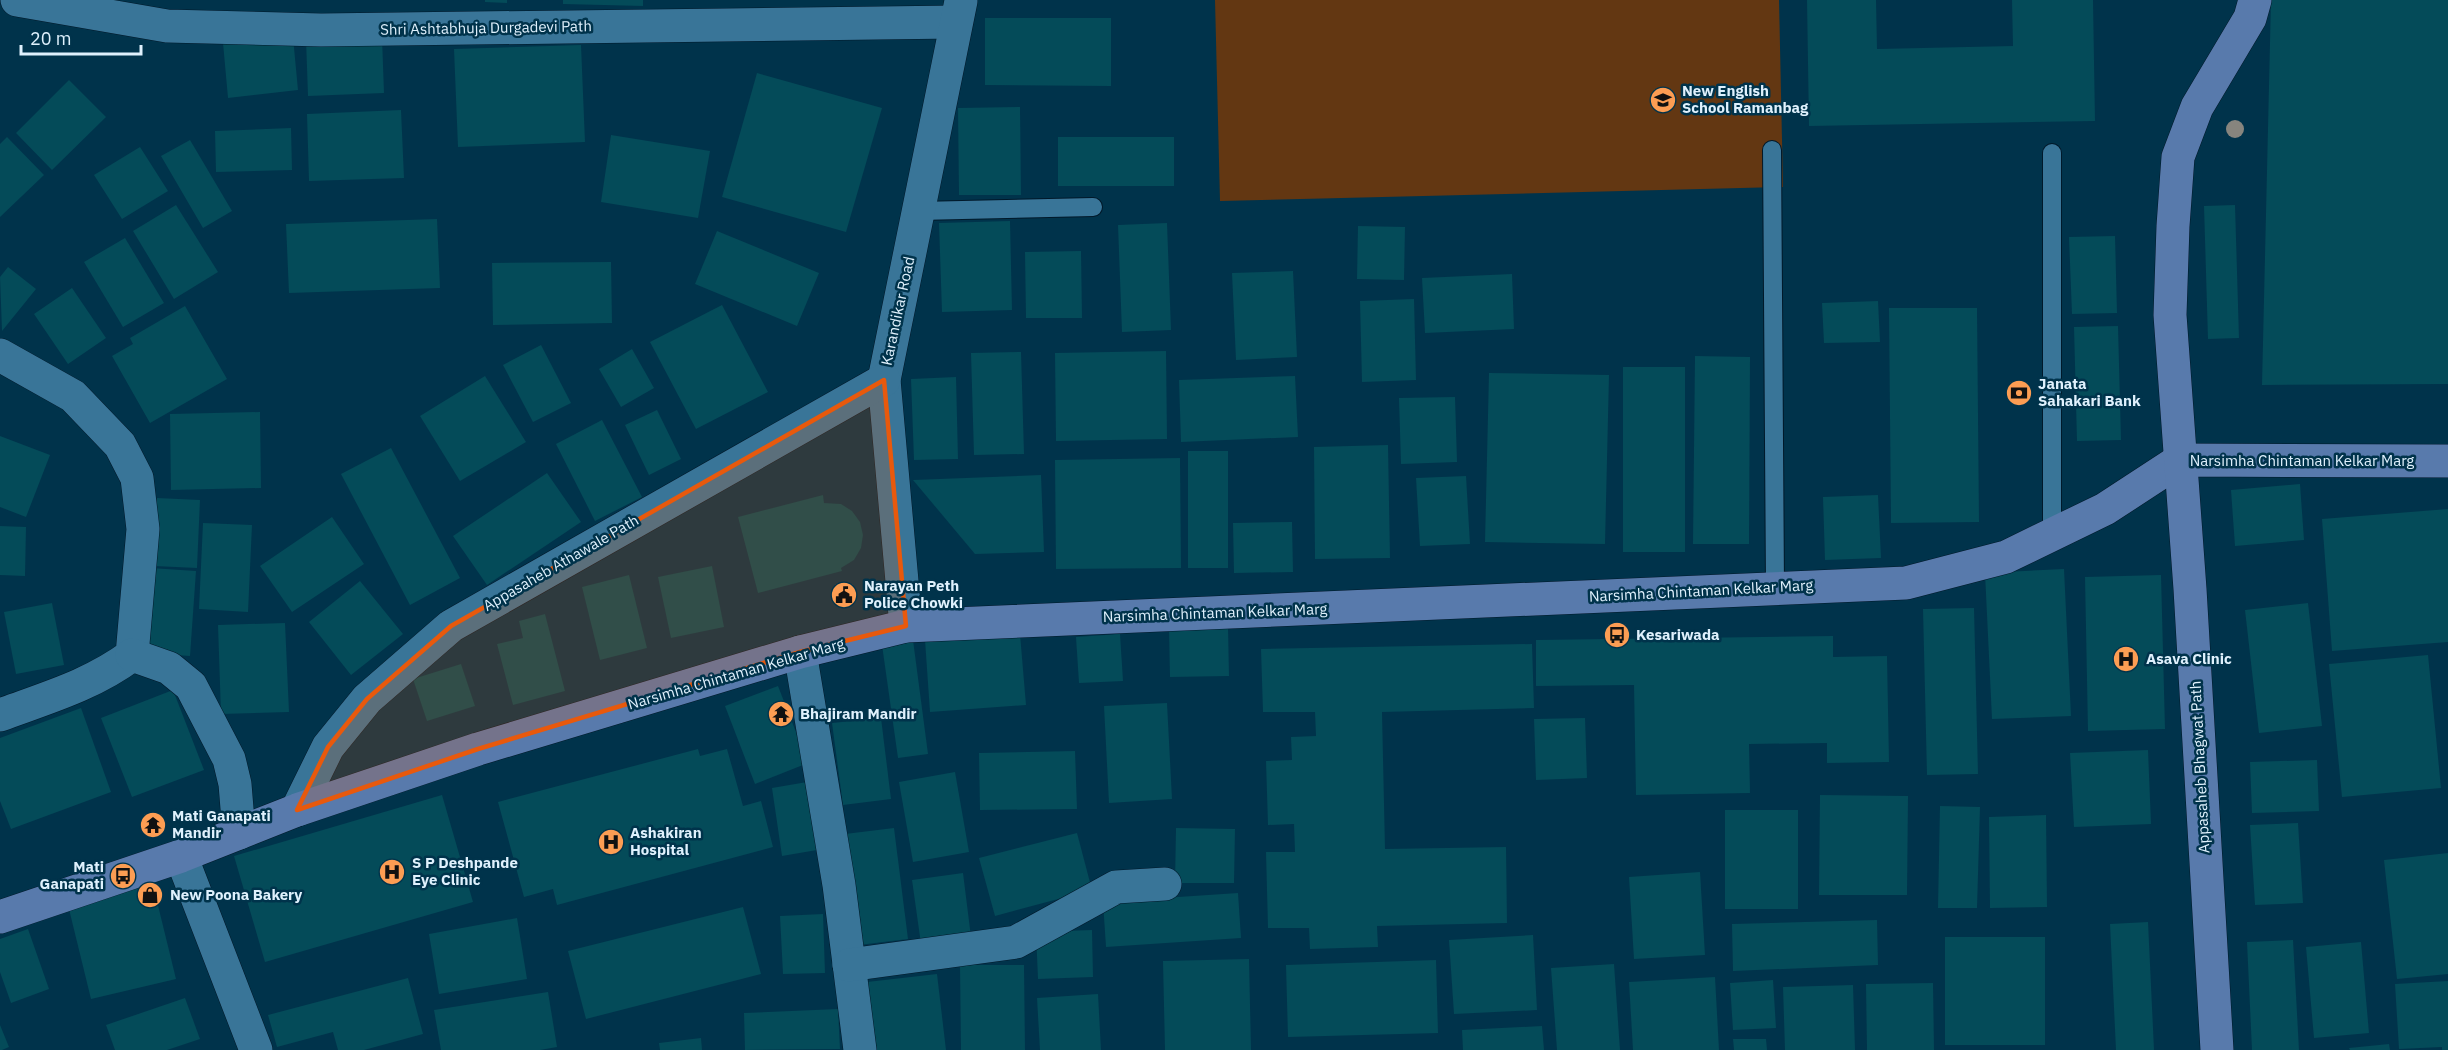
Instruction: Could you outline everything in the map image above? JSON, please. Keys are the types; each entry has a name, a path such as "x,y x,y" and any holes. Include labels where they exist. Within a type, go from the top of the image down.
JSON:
{"street":[{"name":"Shri Ashtabhuja Durgadevi Path","path":"17,0 173,13 321,30 958,11"},
{"name":"Appasaheb Bhagwat Path","path":"2217,1050 2170,315 2178,157 2197,107 2250,18 2255,0"},
{"name":"Karandikar Road","path":"906,626 884,381 958,11"},
{"path":"0,355 73,396 120,445 137,478 143,528 132,655 113,669 78,687 0,715"},
{"name":"Appasaheb Athawale Path","path":"297,810 328,747 367,699 451,626 884,381"},
{"name":"Narsimha Chintaman Kelkar Marg","path":"0,917 181,856 297,810 478,749 800,652 906,626 1906,583 2006,557 2105,509 2180,460 2448,461"},
{"path":"800,652 839,885 860,1050"},
{"path":"132,655 169,668 191,686 229,759 235,784 239,833"},
{"path":"181,856 256,1050"},
{"path":"849,965 1016,942 1116,887 1165,884"}],"lane":[{"path":"1772,150 1775,588"},
{"path":"2052,153 2052,534"},
{"path":"918,211 1093,207"}],"highlighted area":[{"path":"884,380 906,626 800,652 478,749 297,810 328,747 367,699 451,626"}],"shaded area":[{"path":"1215,0 1779,0 1783,187 1220,201"}],"building":[{"path":"485,0 507,0 507,3 485,2"},
{"path":"563,0 643,0 643,6 563,4"},
{"path":"1807,0 1876,0 1877,49 2013,46 2012,0 2093,0 2095,121 1809,126"},
{"path":"2271,0 2448,0 2448,384 2262,385"},
{"path":"985,18 1111,18 1111,86 985,85"},
{"path":"293,37 298,90 228,98 223,43"},
{"path":"382,37 384,93 308,96 306,39"},
{"path":"581,45 585,142 458,147 454,49"},
{"path":"757,73 882,108 846,232 722,197"},
{"path":"69,80 106,117 52,170 16,133"},
{"path":"1020,107 1021,195 959,195 958,108"},
{"path":"401,110 404,178 309,181 307,114"},
{"path":"291,128 292,170 216,172 215,131"},
{"path":"611,135 710,151 698,218 601,202"},
{"path":"7,137 44,175 0,217 0,144"},
{"path":"1058,137 1174,137 1174,186 1058,186"},
{"path":"190,140 232,211 203,228 161,156"},
{"path":"140,147 168,191 122,219 94,175"},
{"path":"176,205 218,272 174,299 133,231"},
{"path":"2235,205 2239,338 2208,339 2204,206"},
{"path":"437,219 440,288 289,293 286,224"},
{"path":"1010,221 1012,310 942,312 939,223"},
{"path":"1167,223 1171,330 1122,332 1118,225"},
{"path":"1358,226 1405,227 1404,280 1357,279"},
{"path":"717,231 819,273 797,326 695,284"},
{"path":"2115,236 2117,313 2072,314 2069,237"},
{"path":"125,238 164,303 123,327 84,262"},
{"path":"1081,251 1082,318 1026,318 1025,252"},
{"path":"611,262 612,323 493,325 492,263"},
{"path":"8,267 36,289 2,331 0,277"},
{"path":"1293,271 1297,357 1236,360 1232,273"},
{"path":"1512,274 1514,329 1425,333 1422,278"},
{"path":"72,288 106,338 68,364 34,314"},
{"path":"1414,299 1416,380 1362,382 1360,301"},
{"path":"1878,301 1880,342 1824,343 1822,303"},
{"path":"722,305 768,392 696,429 650,342"},
{"path":"185,306 227,379 150,423 112,356 133,344 130,338"},
{"path":"1889,308 1977,308 1979,522 1891,523"},
{"path":"2118,326 2121,440 2077,441 2074,327"},
{"path":"541,345 571,403 533,422 503,365"},
{"path":"632,349 654,388 621,407 599,369"},
{"path":"1166,351 1167,439 1056,441 1055,353"},
{"path":"1021,352 1024,454 974,455 971,353"},
{"path":"1695,356 1750,357 1749,544 1693,544"},
{"path":"1623,367 1685,367 1685,552 1623,552"},
{"path":"1489,373 1609,375 1605,544 1485,542"},
{"path":"485,376 526,442 460,481 420,416"},
{"path":"1295,376 1298,437 1181,442 1179,380"},
{"path":"956,377 958,459 914,460 911,379"},
{"path":"1455,397 1457,462 1401,464 1399,398"},
{"path":"657,410 681,459 649,475 625,425"},
{"path":"260,412 261,488 171,490 170,414"},
{"path":"602,420 642,497 595,521 556,444"},
{"path":"0,436 50,455 26,517 0,507"},
{"path":"1388,445 1390,558 1315,559 1314,447"},
{"path":"391,448 460,578 410,605 341,474"},
{"path":"1188,451 1228,451 1228,568 1188,568"},
{"path":"1180,458 1181,568 1056,569 1055,460"},
{"path":"547,473 581,522 487,585 453,536"},
{"path":"1041,475 1044,552 975,554 913,480"},
{"path":"1466,476 1470,544 1420,546 1416,478"},
{"path":"2300,484 2304,540 2235,546 2231,490"},
{"path":"823,495 824,503 841,504 852,511 860,522 863,535 861,548 854,560 841,568 842,571 758,593 738,517"},
{"path":"1878,495 1881,558 1825,560 1823,497"},
{"path":"157,498 200,500 197,568 154,566"},
{"path":"2448,509 2448,642 2332,651 2322,519"},
{"path":"332,517 364,564 292,612 260,566"},
{"path":"1292,522 1293,572 1234,573 1233,523"},
{"path":"203,523 252,525 248,612 199,609"},
{"path":"0,526 26,527 25,576 0,575"},
{"path":"712,566 724,627 671,638 658,577"},
{"path":"151,568 196,571 190,656 145,653"},
{"path":"2064,569 2071,716 1992,719 1985,573"},
{"path":"629,575 647,648 600,660 582,587"},
{"path":"2161,575 2165,729 2088,731 2085,577"},
{"path":"360,581 403,634 351,675 309,622"},
{"path":"52,603 64,665 16,674 4,612"},
{"path":"2308,603 2322,726 2259,733 2245,610"},
{"path":"1974,608 1978,774 1927,775 1923,609"},
{"path":"545,614 565,691 513,705 497,644 523,638 519,621"},
{"path":"285,623 289,712 221,714 218,625"},
{"path":"1228,627 1229,676 1170,677 1169,628"},
{"path":"1020,634 1026,705 930,712 925,640"},
{"path":"1120,634 1123,681 1079,683 1076,637"},
{"path":"1833,636 1833,657 1887,656 1889,762 1827,763 1827,743 1749,744 1750,793 1636,795 1634,685 1536,686 1536,640"},
{"path":"913,640 928,754 898,758 882,645"},
{"path":"1532,644 1534,708 1382,712 1385,849 1506,847 1507,923 1377,926 1378,947 1310,949 1309,928 1268,928 1266,852 1295,852 1294,824 1268,825 1266,761 1292,760 1291,737 1316,736 1315,712 1263,712 1261,649"},
{"path":"2428,655 2441,788 2342,797 2329,664"},
{"path":"461,664 475,706 427,721 413,679"},
{"path":"778,686 808,763 755,784 725,706"},
{"path":"173,690 204,770 132,797 101,718"},
{"path":"1167,703 1172,799 1109,803 1104,706"},
{"path":"81,708 111,792 11,829 0,801 0,738"},
{"path":"881,718 891,799 843,805 832,723"},
{"path":"1585,718 1587,778 1536,780 1534,719"},
{"path":"698,749 700,756 727,749 743,806 761,801 773,847 557,905 553,889 524,897 498,802"},
{"path":"2148,750 2151,824 2074,827 2070,753"},
{"path":"1075,751 1077,809 980,810 979,753"},
{"path":"2317,760 2319,811 2252,813 2250,762"},
{"path":"955,772 969,852 913,862 899,782"},
{"path":"807,782 817,850 782,856 772,788"},
{"path":"442,795 473,902 265,962 234,856"},
{"path":"1820,795 1908,796 1907,895 1819,895"},
{"path":"1940,806 1980,807 1977,908 1938,908"},
{"path":"1725,810 1798,810 1798,909 1725,909"},
{"path":"2046,815 2047,907 1990,908 1989,817"},
{"path":"2298,823 2303,903 2255,905 2250,825"},
{"path":"894,828 908,939 859,945 845,834"},
{"path":"1176,828 1235,829 1234,883 1175,883"},
{"path":"1077,833 1092,890 995,916 979,858"},
{"path":"2448,853 2448,974 2397,979 2384,860"},
{"path":"1700,872 1705,955 1634,959 1629,877"},
{"path":"963,873 971,937 921,944 912,880"},
{"path":"153,885 176,979 91,999 68,905"},
{"path":"1238,893 1241,938 1106,947 1103,902"},
{"path":"743,907 761,974 586,1019 568,951"},
{"path":"823,914 825,973 783,974 780,916"},
{"path":"517,918 527,979 439,994 429,934"},
{"path":"1877,920 1878,965 1733,971 1732,924"},
{"path":"2148,922 2154,1050 2116,1050 2110,924"},
{"path":"28,929 49,989 11,1003 0,972 0,939"},
{"path":"1092,930 1093,977 1038,979 1036,932"},
{"path":"1533,935 1537,1010 1454,1014 1449,940"},
{"path":"1945,937 2045,937 2045,1045 1945,1045"},
{"path":"2293,940 2299,1050 2252,1050 2247,942"},
{"path":"2361,942 2369,1033 2314,1038 2306,947"},
{"path":"1249,959 1251,1050 1165,1050 1163,961"},
{"path":"1436,960 1438,1033 1288,1037 1286,965"},
{"path":"1614,964 1620,1050 1557,1050 1551,968"},
{"path":"960,965 1024,965 1025,1050 961,1050"},
{"path":"937,974 946,1050 874,1050 867,982"},
{"path":"1715,977 1719,1050 1633,1050 1629,982"},
{"path":"408,978 423,1034 364,1050 338,1050 333,1032 277,1047 268,1015"},
{"path":"1773,980 1776,1028 1733,1030 1730,983"},
{"path":"2448,981 2448,1050 2442,1050 2442,1047 2399,1049 2395,984"},
{"path":"1933,983 1934,1050 1867,1050 1866,984"},
{"path":"1853,985 1855,1050 1785,1050 1783,987"},
{"path":"548,992 557,1047 540,1050 441,1050 434,1010"},
{"path":"1098,994 1101,1050 1040,1050 1037,998"},
{"path":"185,998 200,1039 167,1050 115,1050 106,1025"},
{"path":"838,1009 840,1049 745,1050 744,1013"},
{"path":"0,1025 9,1047 2,1050 0,1050"},
{"path":"1542,1026 1544,1050 1463,1050 1462,1030"},
{"path":"701,1038 702,1050 660,1050 659,1043"},
{"path":"1733,1039 1766,1039 1767,1050 1734,1050"},
{"path":"2389,1044 2390,1050 2350,1050 2349,1048"}],"place":[{"name":"New English School Ramanbag","path":"1663,100"},
{"name":"Janata Sahakari Bank","path":"2019,393"},
{"name":"Narayan Peth Police Chowki","path":"844,595"},
{"name":"Kesariwada","path":"1617,635"},
{"name":"Asava Clinic","path":"2126,659"},
{"name":"Bhajiram Mandir","path":"781,714"},
{"name":"Mati Ganapati Mandir","path":"153,825"},
{"name":"Ashakiran Hospital","path":"611,842"},
{"name":"S P Deshpande Eye Clinic","path":"392,872"},
{"name":"Mati Ganapati","path":"123,876"},
{"name":"New Poona Bakery","path":"150,895"}]}
